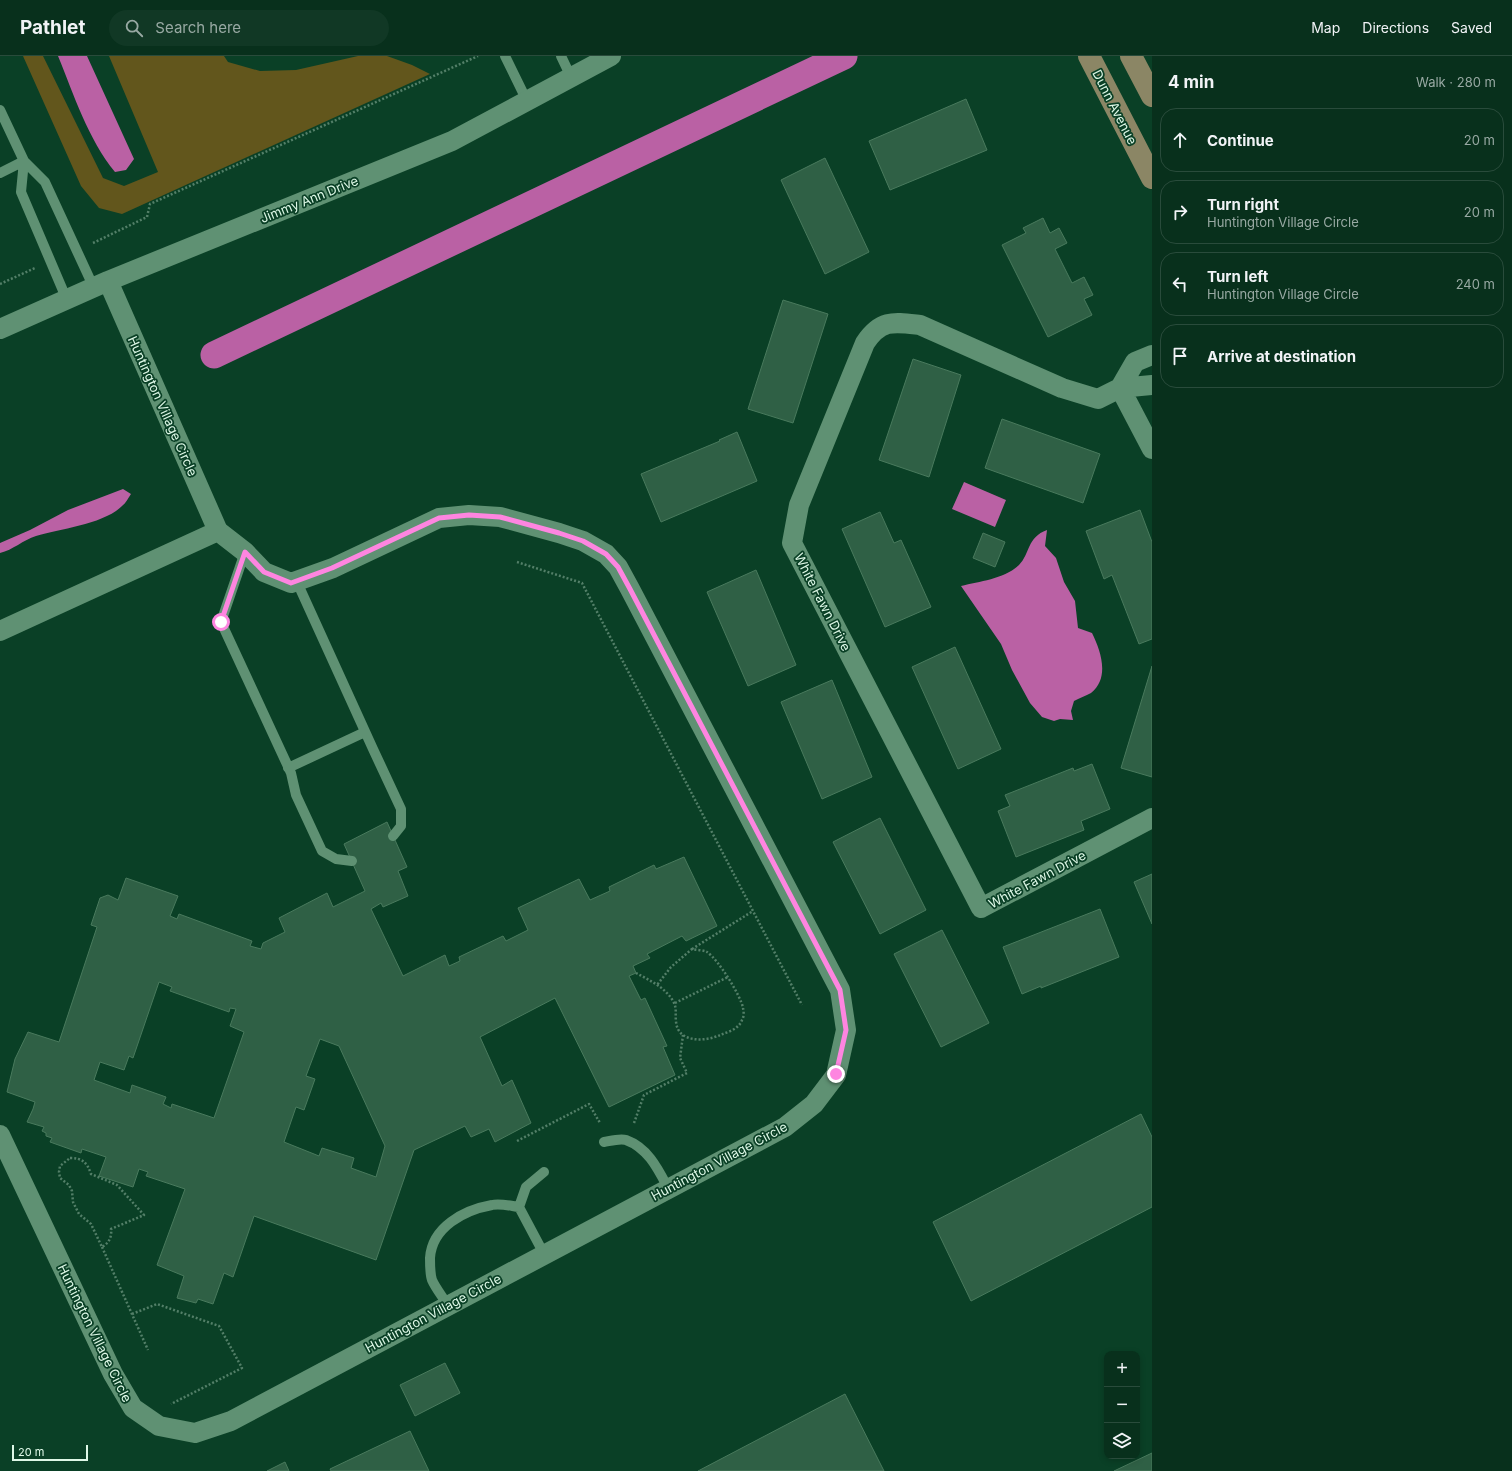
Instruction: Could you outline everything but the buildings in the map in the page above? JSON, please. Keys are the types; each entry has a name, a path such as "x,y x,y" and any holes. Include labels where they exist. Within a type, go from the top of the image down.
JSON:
{"street":[{"name":"Jimmy Ann Drive","path":"0,329 101,285 452,141 611,56"},
{"name":"Dunn Avenue","path":"1089,56 1152,178"},
{"path":"1131,56 1152,96"},
{"name":"Huntington Village Circle","path":"0,1135 113,1374 133,1408 159,1426 195,1433 231,1421 784,1127 814,1104 836,1074 846,1030 840,990 618,567 606,554 583,541 559,533 500,517 469,515 439,518 332,568 297,582 291,583 264,572 245,552 218,531 101,285"},
{"name":"White Fawn Drive","path":"1152,385 1120,388 1098,399 1062,388 920,325 900,323 885,324 872,332 865,343 799,505 792,543 981,908 1152,818"},
{"path":"1152,355 1135,362 1120,388 1152,449"},
{"path":"0,631 218,531"}],"lane":[{"path":"505,56 527,101"},
{"path":"561,56 571,77"},
{"path":"0,110 24,161 45,182 77,251 101,285"},
{"path":"0,173 24,161"},
{"path":"24,161 21,192 67,300"},
{"path":"245,552 221,622 291,773 296,795 322,851 336,859 352,861"},
{"path":"297,582 365,732 402,809 401,826 393,836"},
{"path":"288,768 365,732"},
{"path":"604,1142 624,1140 641,1149 654,1162 668,1188"},
{"path":"544,1172 526,1187 519,1207 544,1254"},
{"path":"448,1306 432,1279 430,1264 431,1250 436,1236 446,1226 470,1211 494,1204 519,1207"}],"path":[{"path":"77,251 147,217 150,204 478,56"},
{"path":"0,284 51,261"},
{"path":"517,562 582,582 802,1005"},
{"path":"657,985 671,967 692,949 753,911"},
{"path":"636,973 657,985 675,1003 678,1030 690,1039 698,1040 715,1037 737,1027 742,1022 744,1014 743,1007 728,977 706,952 692,949"},
{"path":"675,1003 728,977"},
{"path":"634,1124 644,1095 687,1073 680,1058 683,1035"},
{"path":"102,1247 109,1241 112,1235 111,1229 144,1215 117,1185 91,1174 84,1161 77,1158 70,1158 60,1166 60,1178 69,1185 72,1191 73,1202 80,1214 92,1224 102,1247 148,1350"},
{"path":"132,1314 157,1304 219,1326 242,1368 166,1407 159,1426"}],"shaded area":[{"path":"23,56 43,56 103,178 124,186 158,172 109,56 224,56 228,62 260,71 296,70 358,56 387,56 412,65 430,74 122,214 99,208 81,186"},
{"path":"58,56 87,56 134,159 126,170 115,172 105,159 82,116"},
{"path":"964,482 1006,500 995,527 952,509"},
{"path":"123,489 131,494 123,505 114,512 93,522 36,536 0,553 0,543 30,530 68,510"},
{"path":"1047,530 1045,546 1056,558 1064,582 1075,601 1078,628 1092,633 1101,656 1102,672 1097,687 1091,693 1074,701 1071,711 1073,720 1060,719 1054,721 1042,717 1030,703 1012,670 1001,644 961,586 992,579 1013,570 1023,561 1032,541"}],"waterway":[{"path":"214,355 844,56"}],"route":[{"path":"221,622 245,552 264,572 291,583 332,568 439,518 469,515 500,517 559,533 583,541 606,554 618,567 630,589 840,990 846,1030 836,1074"}]}
